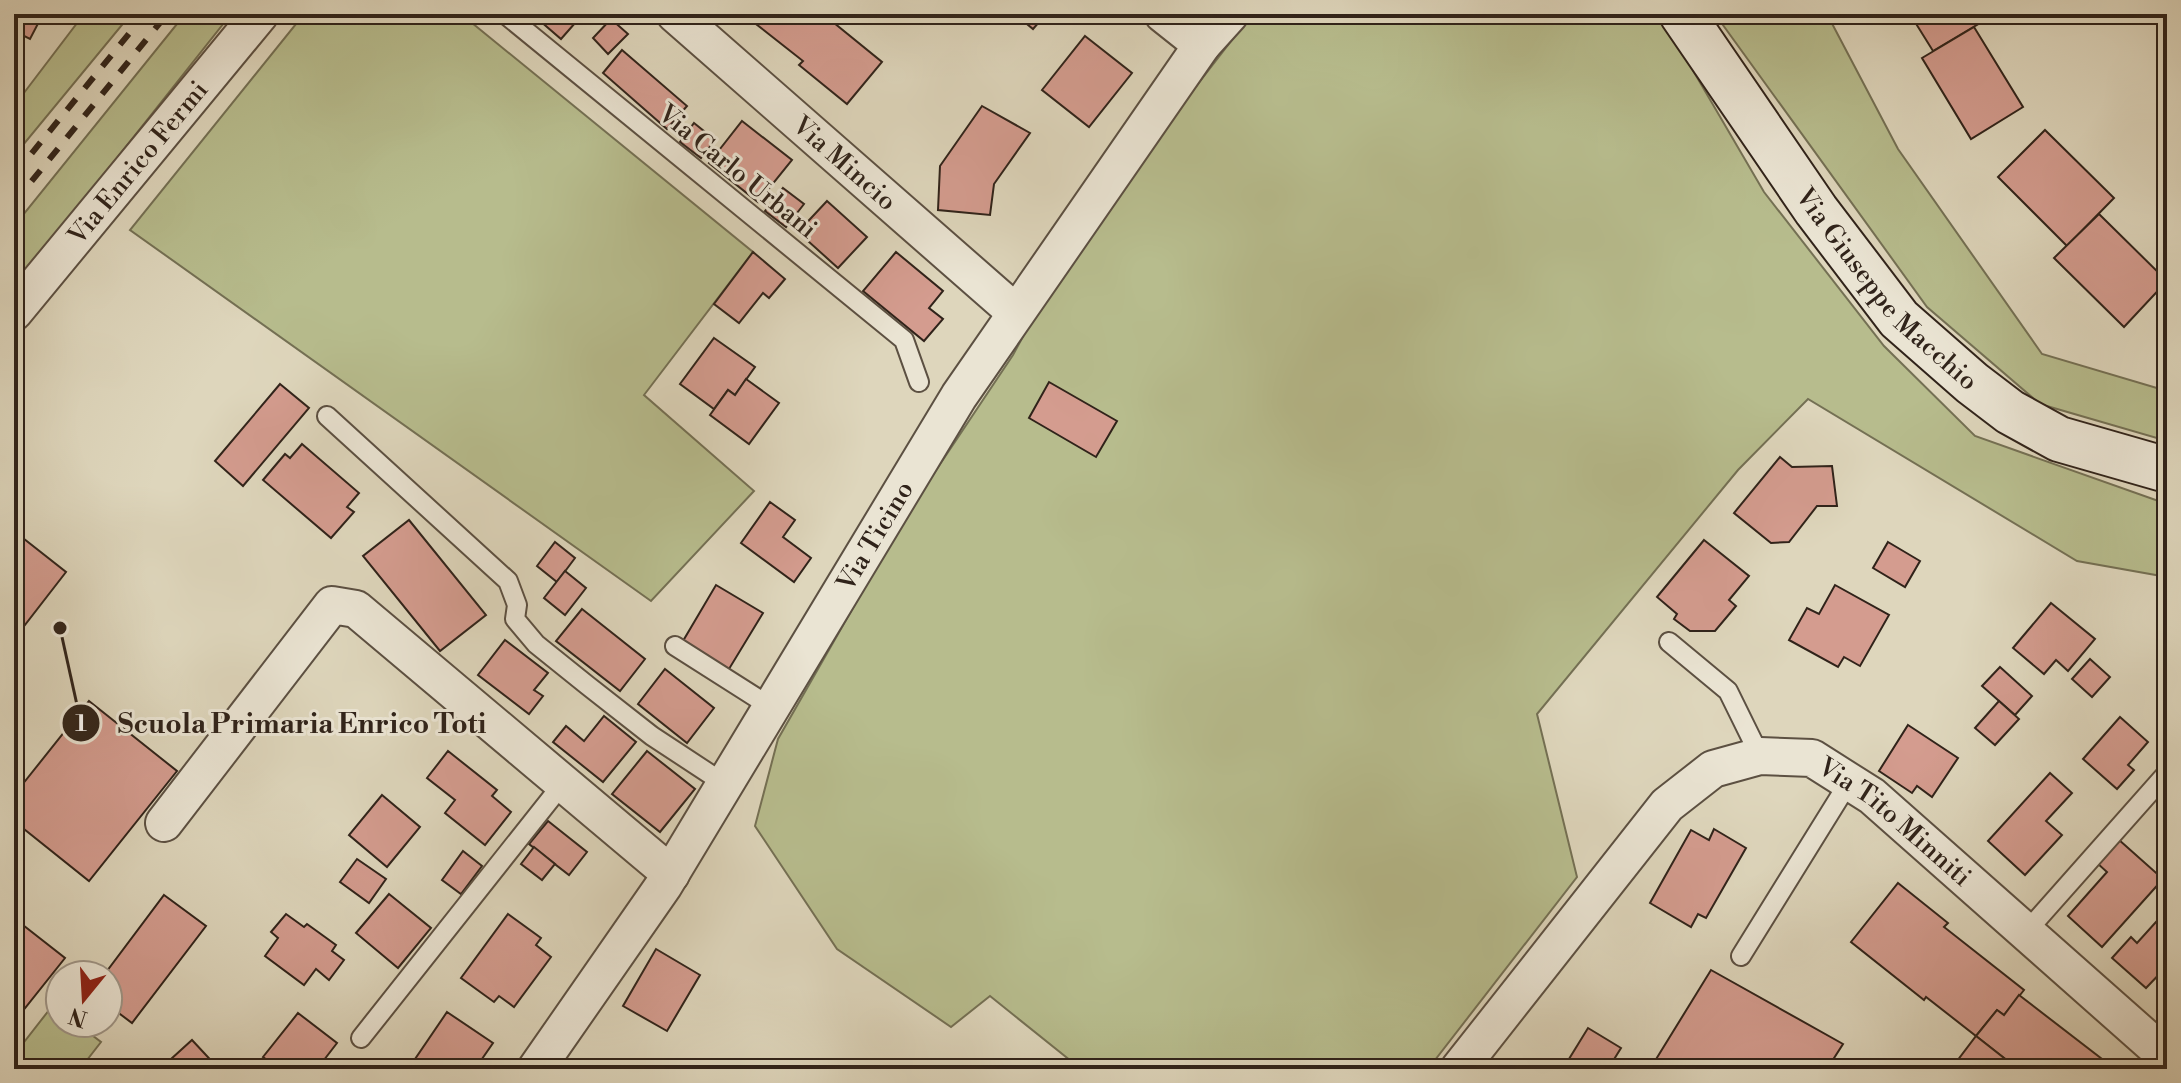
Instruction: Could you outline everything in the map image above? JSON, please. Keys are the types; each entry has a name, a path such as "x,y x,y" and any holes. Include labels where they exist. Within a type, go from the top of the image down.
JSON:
{"street":[{"name":"Via Enrico Fermi","path":"14,312 260,14"},
{"name":"Via Mincio","path":"675,14 1015,312"},
{"path":"1163,14 1202,45"},
{"name":"Via Ticino","path":"536,1069 671,874 959,396 1202,45 1230,14"},
{"name":"Via Giuseppe Macchio","path":"1682,14 1816,210 1899,319 2010,412 2059,439 2167,470"},
{"path":"164,823 332,605 356,609 671,874"},
{"name":"Via Tito Minniti","path":"1459,1069 1667,805 1713,769 1760,756 1812,758 1872,796 2167,1057"}],"lane":[{"name":"Via Carlo Urbani","path":"505,14 904,340 919,382"},
{"path":"327,416 508,581 517,605 515,619 536,644 652,736 725,784"},
{"path":"1669,642 1728,691 1760,756"},
{"path":"675,646 771,707"},
{"path":"2026,932 2167,773"},
{"path":"361,1038 564,782"},
{"path":"1741,956 1849,782"}],"green space":[{"path":"84,14 131,14 14,156 14,106"},
{"path":"185,14 231,14 14,288 14,226"},
{"path":"304,14 461,14 753,252 644,395 754,491 651,601 130,230"},
{"path":"1257,14 1660,14 1764,192 1884,346 1975,436 2167,504 2167,577 2077,561 1808,399 1738,470 1537,714 1577,877 1428,1069 1081,1069 990,996 951,1027 837,949 755,826 778,739 906,515 1013,355 1052,283 1153,142 1242,27"},
{"path":"1715,14 1827,14 1898,149 2042,354 2167,391 2167,441 2040,404 1927,307"},
{"path":"44,1017 44,1039 97,1039 101,1042 80,1069 14,1069 14,1055"}],"building":[{"path":"14,14 43,14 30,39 14,31"},
{"path":"532,14 583,14 561,39"},
{"path":"764,14 823,14 882,62 847,104 799,65 803,61 756,24"},
{"path":"1015,14 1046,14 1033,29"},
{"path":"1910,14 1982,14 1985,20 1933,51"},
{"path":"611,19 628,34 608,54 593,38"},
{"path":"1974,27 2023,107 1971,139 1922,58"},
{"path":"1085,36 1132,73 1089,127 1042,90"},
{"path":"622,50 687,106 667,129 603,73"},
{"path":"982,106 1030,133 994,184 990,215 938,210 940,166"},
{"path":"742,121 792,160 758,202 709,163"},
{"path":"694,123 715,140 701,158 680,142"},
{"path":"2045,130 2114,198 2067,246 1998,177"},
{"path":"783,188 804,204 786,227 765,211"},
{"path":"827,201 867,237 838,268 798,232"},
{"path":"2099,214 2167,281 2124,327 2054,258"},
{"path":"753,252 785,279 769,298 763,293 739,323 714,304"},
{"path":"896,252 943,291 929,308 943,319 924,341 863,291"},
{"path":"714,338 755,367 735,395 728,390 714,409 680,384"},
{"path":"746,379 779,403 749,444 710,415 728,390 735,395"},
{"path":"1049,382 1117,421 1096,457 1029,418"},
{"path":"280,384 309,408 243,486 215,461"},
{"path":"302,444 359,493 347,507 354,512 331,538 263,480 285,454 290,458"},
{"path":"1780,457 1792,467 1832,466 1837,506 1817,506 1789,542 1771,543 1734,513"},
{"path":"770,502 795,520 783,537 811,558 794,582 741,543"},
{"path":"409,520 486,615 440,651 363,556"},
{"path":"14,531 66,572 14,639"},
{"path":"1704,540 1749,576 1729,600 1736,606 1715,631 1690,631 1674,619 1677,614 1657,597"},
{"path":"555,542 575,558 557,582 537,566"},
{"path":"1888,542 1920,561 1905,587 1873,568"},
{"path":"565,571 586,588 565,615 544,598"},
{"path":"716,585 763,613 729,669 683,641"},
{"path":"1835,585 1889,615 1860,666 1844,657 1838,667 1789,640 1807,608 1819,614"},
{"path":"2051,603 2095,639 2068,671 2056,660 2044,674 2013,648"},
{"path":"582,609 645,659 620,691 556,641"},
{"path":"505,640 548,673 534,690 543,696 529,714 478,675"},
{"path":"2090,659 2110,677 2092,697 2072,679"},
{"path":"2000,667 2032,696 2015,715 1982,686"},
{"path":"665,669 714,708 687,743 638,704"},
{"path":"89,701 177,771 89,881 14,821 14,795"},
{"path":"1999,701 2019,719 1995,745 1975,728"},
{"path":"604,716 636,742 603,782 553,742 566,726 584,741"},
{"path":"2120,717 2148,742 2128,765 2134,770 2117,789 2083,759"},
{"path":"1908,725 1958,758 1932,797 1917,786 1912,793 1879,771"},
{"path":"448,751 497,790 492,796 511,812 485,845 445,813 455,800 427,778"},
{"path":"647,751 695,789 660,832 612,794"},
{"path":"2050,773 2072,793 2046,821 2062,835 2025,875 1988,841"},
{"path":"382,795 420,827 387,867 349,835"},
{"path":"548,821 587,852 569,875 529,844"},
{"path":"1714,829 1746,848 1706,918 1698,914 1691,927 1650,903 1691,830 1709,840"},
{"path":"2118,839 2163,879 2102,947 2068,916 2107,872 2097,863"},
{"path":"534,847 555,864 542,880 521,864"},
{"path":"463,851 482,866 461,894 442,880"},
{"path":"357,859 386,879 369,903 340,882"},
{"path":"1898,883 1948,923 1944,927 2024,990 2004,1015 1997,1010 1976,1036 1926,997 1924,1000 1851,942"},
{"path":"389,894 431,928 398,968 356,933"},
{"path":"164,895 206,926 132,1023 124,1017 124,959 116,959"},
{"path":"2165,912 2167,966 2146,988 2112,958 2131,937 2137,943"},
{"path":"286,914 304,927 307,924 336,945 332,951 344,960 329,980 316,969 304,985 265,956 278,938 271,932"},
{"path":"508,914 541,938 536,945 551,957 514,1007 499,996 494,1002 461,978"},
{"path":"14,918 65,958 44,959 44,984 14,1022"},
{"path":"656,949 700,975 667,1031 623,1006"},
{"path":"1711,970 1843,1044 1827,1069 1650,1069"},
{"path":"2019,995 2115,1069 2018,1069 1976,1036 1997,1010 2004,1015"},
{"path":"447,1012 493,1043 475,1069 418,1069 411,1065"},
{"path":"298,1013 337,1043 317,1069 279,1069 263,1057"},
{"path":"1588,1028 1621,1048 1608,1069 1585,1069 1569,1059"},
{"path":"1976,1036 2018,1069 1951,1069"},
{"path":"192,1040 219,1069 160,1069"}],"railway":[{"path":"14,175 145,14"},
{"path":"14,203 167,14"}],"place":[{"name":"Scuola Primaria Enrico Toti","path":"60,628"}]}
